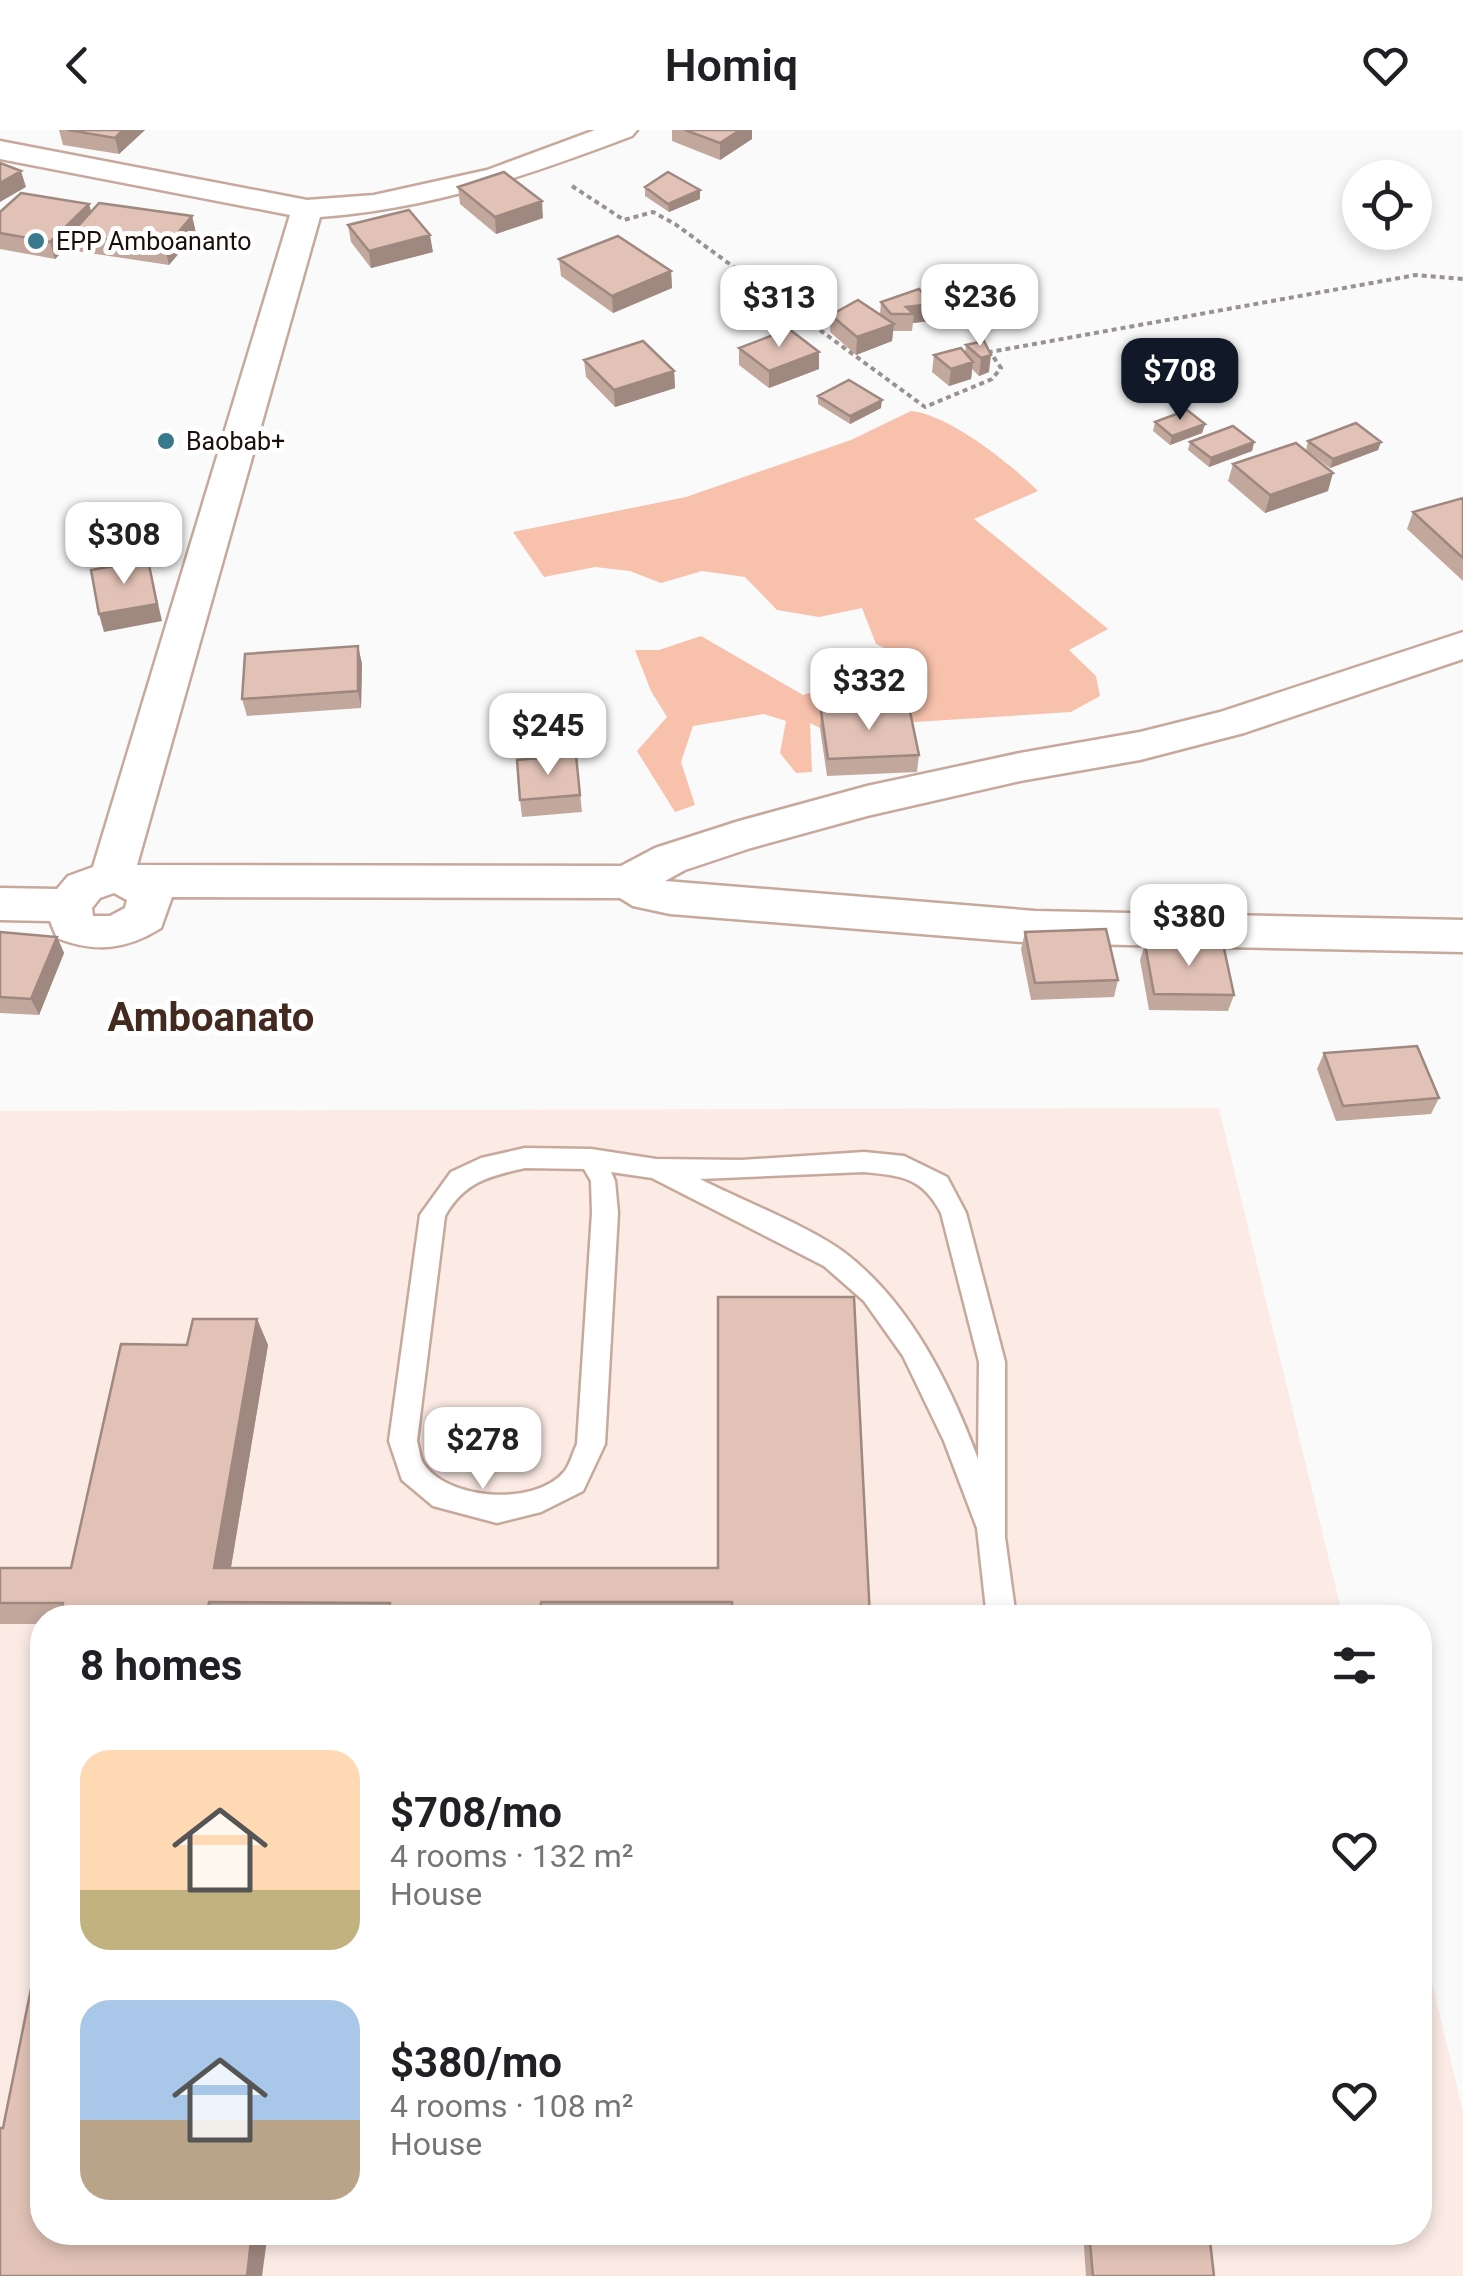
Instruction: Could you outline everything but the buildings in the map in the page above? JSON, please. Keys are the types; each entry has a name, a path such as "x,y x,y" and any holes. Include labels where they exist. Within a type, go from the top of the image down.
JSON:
{"street":[{"path":"0,150 307,209 374,204 496,177 622,130"},
{"path":"124,879 176,668 307,209"},
{"path":"124,879 628,882 670,859 757,831 868,801 1230,724 1463,645"},
{"path":"0,904 69,905 72,926 93,935 122,932 145,917 150,897 124,879"},
{"path":"628,882 649,895 670,898 1035,927 1463,936"}],"lane":[{"path":"591,1159 603,1181 605,1213 591,1444 574,1482 541,1500 497,1510 443,1498 412,1471 403,1441 433,1214 448,1186 475,1169 525,1158 591,1159 656,1170 741,1170 864,1162 904,1166 938,1184 953,1214 992,1362 991,1537 1000,1605"},
{"path":"656,1170 833,1258 873,1293 912,1348 957,1440 991,1537"}],"path":[{"path":"535,162 624,220 654,212 675,224 925,407 992,379 1000,368 990,352 1416,275 1463,279"}],"shaded area":[{"path":"911,411 960,431 1038,491 974,519 1108,629 1069,650 1096,676 1100,696 1071,712 820,728 810,723 812,772 796,773 780,753 786,721 764,714 693,726 681,762 695,805 675,812 637,751 667,717 651,691 635,650 659,650 701,636 803,695 847,681 899,655 876,644 862,608 819,617 777,610 745,577 702,571 661,583 630,571 595,567 544,577 513,532 686,497 851,440"},
{"path":"1219,1108 1340,1605 30,1605 30,2245 1432,2245 1432,1983 1463,2111 1463,2276 0,2276 0,1111"}],"place":[{"name":"EPP Amboananto","path":"36,241"},
{"name":"Baobab+","path":"166,441"}],"district":[{"name":"Amboanato","path":"211,1017"}]}
